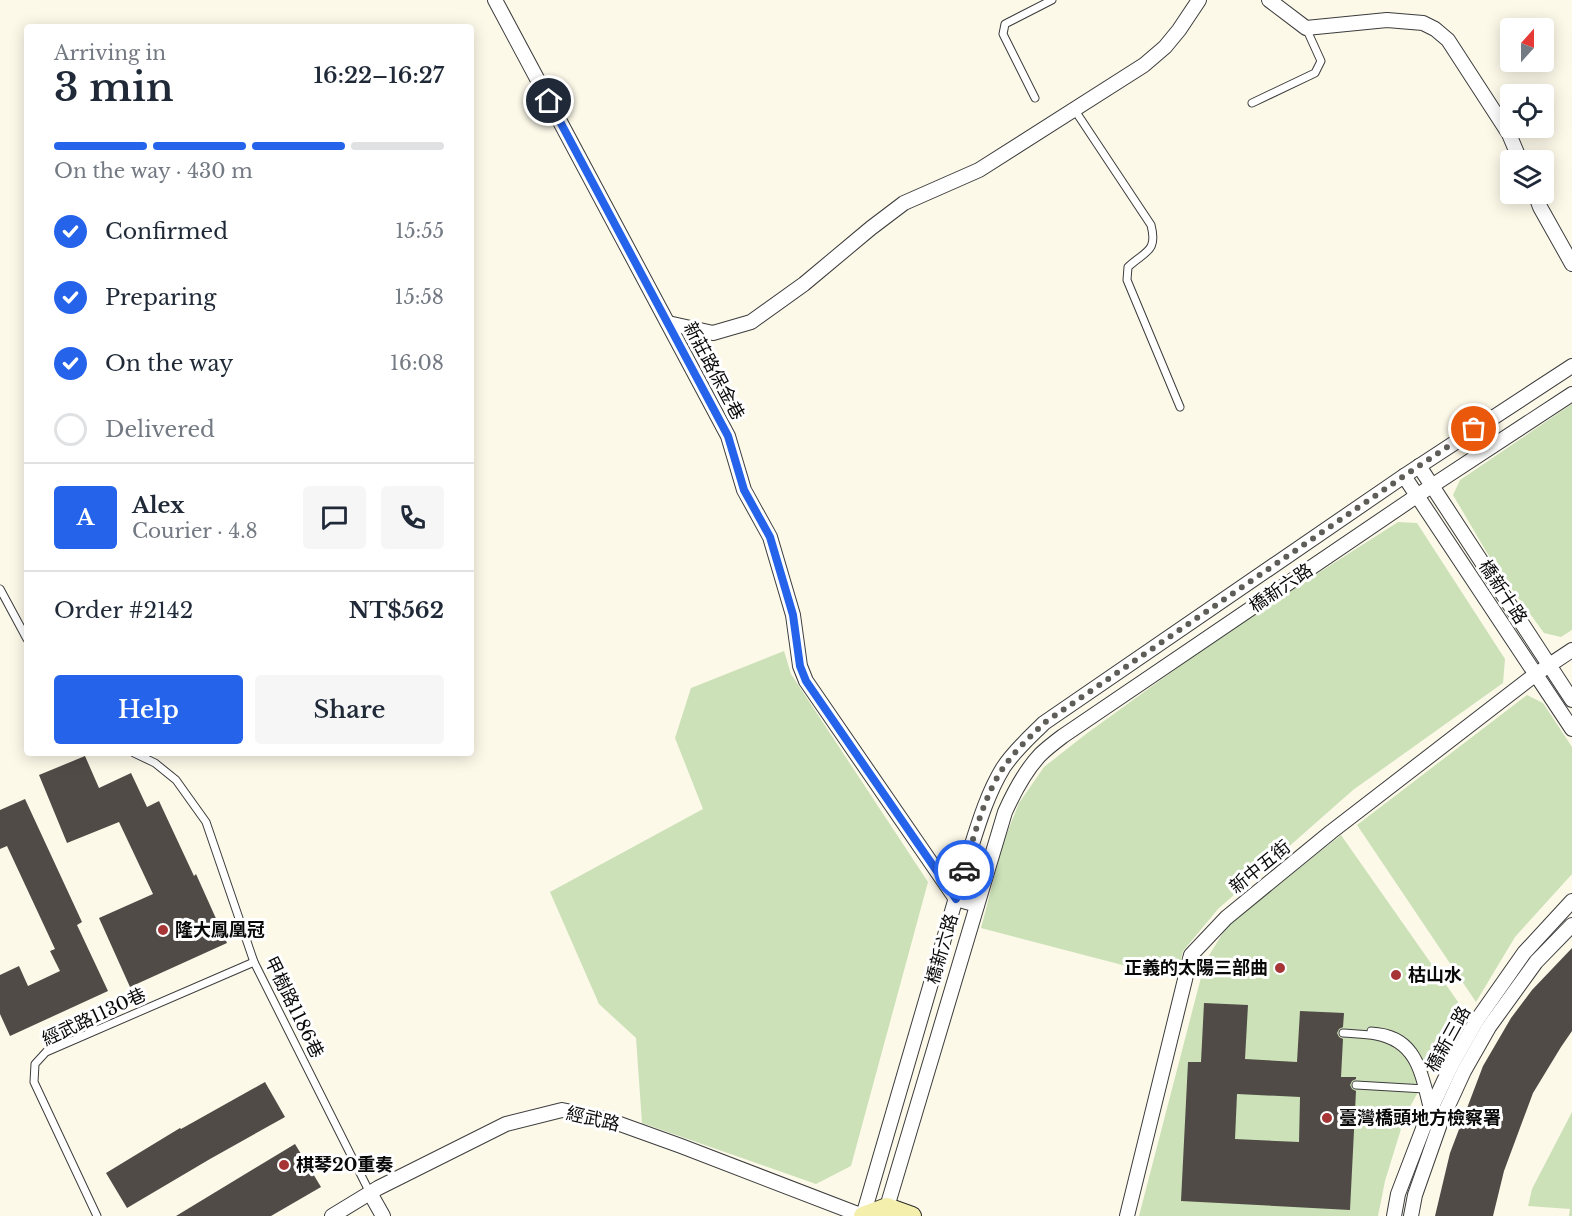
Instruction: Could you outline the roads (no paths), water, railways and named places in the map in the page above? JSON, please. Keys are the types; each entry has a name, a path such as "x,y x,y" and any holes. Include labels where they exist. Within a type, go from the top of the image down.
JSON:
{"street":[{"name":"新莊路保金巷","path":"495,0 728,436 744,490 770,537 793,615 800,666 806,681 956,899"},
{"path":"668,323 713,333 751,322 804,284 904,203 979,170 1144,65 1179,30 1199,0"},
{"path":"1269,0 1306,28 1387,20 1423,23 1435,29 1448,40 1509,134 1516,150"},
{"path":"1539,204 1572,264"},
{"name":"橋新六路","path":"863,1216 985,805 1004,766 1023,743 1044,723 1404,476 1572,366"},
{"name":"橋新六路","path":"886,1212 1005,812 1013,793 1041,755 1063,736 1418,495 1572,394"},
{"name":"橋新十路","path":"1419,466 1572,700"},
{"name":"橋新十路","path":"1404,476 1572,729"},
{"name":"新中五街","path":"1127,1216 1191,955 1226,918 1331,832 1536,674 1572,650"},
{"path":"956,899 977,905"},
{"name":"橋新三路","path":"1394,1216 1398,1194 1431,1109 1430,1089 1452,1064 1477,1020 1524,953 1572,901"},
{"name":"橋新三路","path":"1411,1216 1415,1195 1441,1121 1488,1027 1536,962 1572,925"},
{"name":"經武路","path":"332,1216 370,1193 506,1124 562,1110 606,1119 863,1216"},
{"path":"370,1193 382,1216"},
{"path":"863,1216 886,1212 912,1216"}],"lane":[{"path":"1035,98 1003,34 1003,28 1005,24 1052,0"},
{"path":"1252,103 1315,73 1321,61 1306,28"},
{"path":"1074,109 1151,225 1154,243 1128,267 1127,280 1180,407"},
{"path":"0,589 24,633"},
{"name":"甲樹路1186巷","path":"141,756 156,763 176,780 206,822 254,962 370,1193"},
{"name":"經武路1130巷","path":"98,1216 34,1082 35,1064 46,1052 254,962"},
{"path":"1343,1032 1384,1033 1406,1043 1419,1060 1430,1089 1356,1085"}],"place":[{"name":"隆大鳳凰冠","path":"163,930"},
{"name":"正義的太陽三部曲","path":"1280,968"},
{"name":"枯山水","path":"1396,975"},
{"name":"臺灣橋頭地方檢察署","path":"1327,1118"},
{"name":"棋琴20重奏","path":"284,1165"}]}
